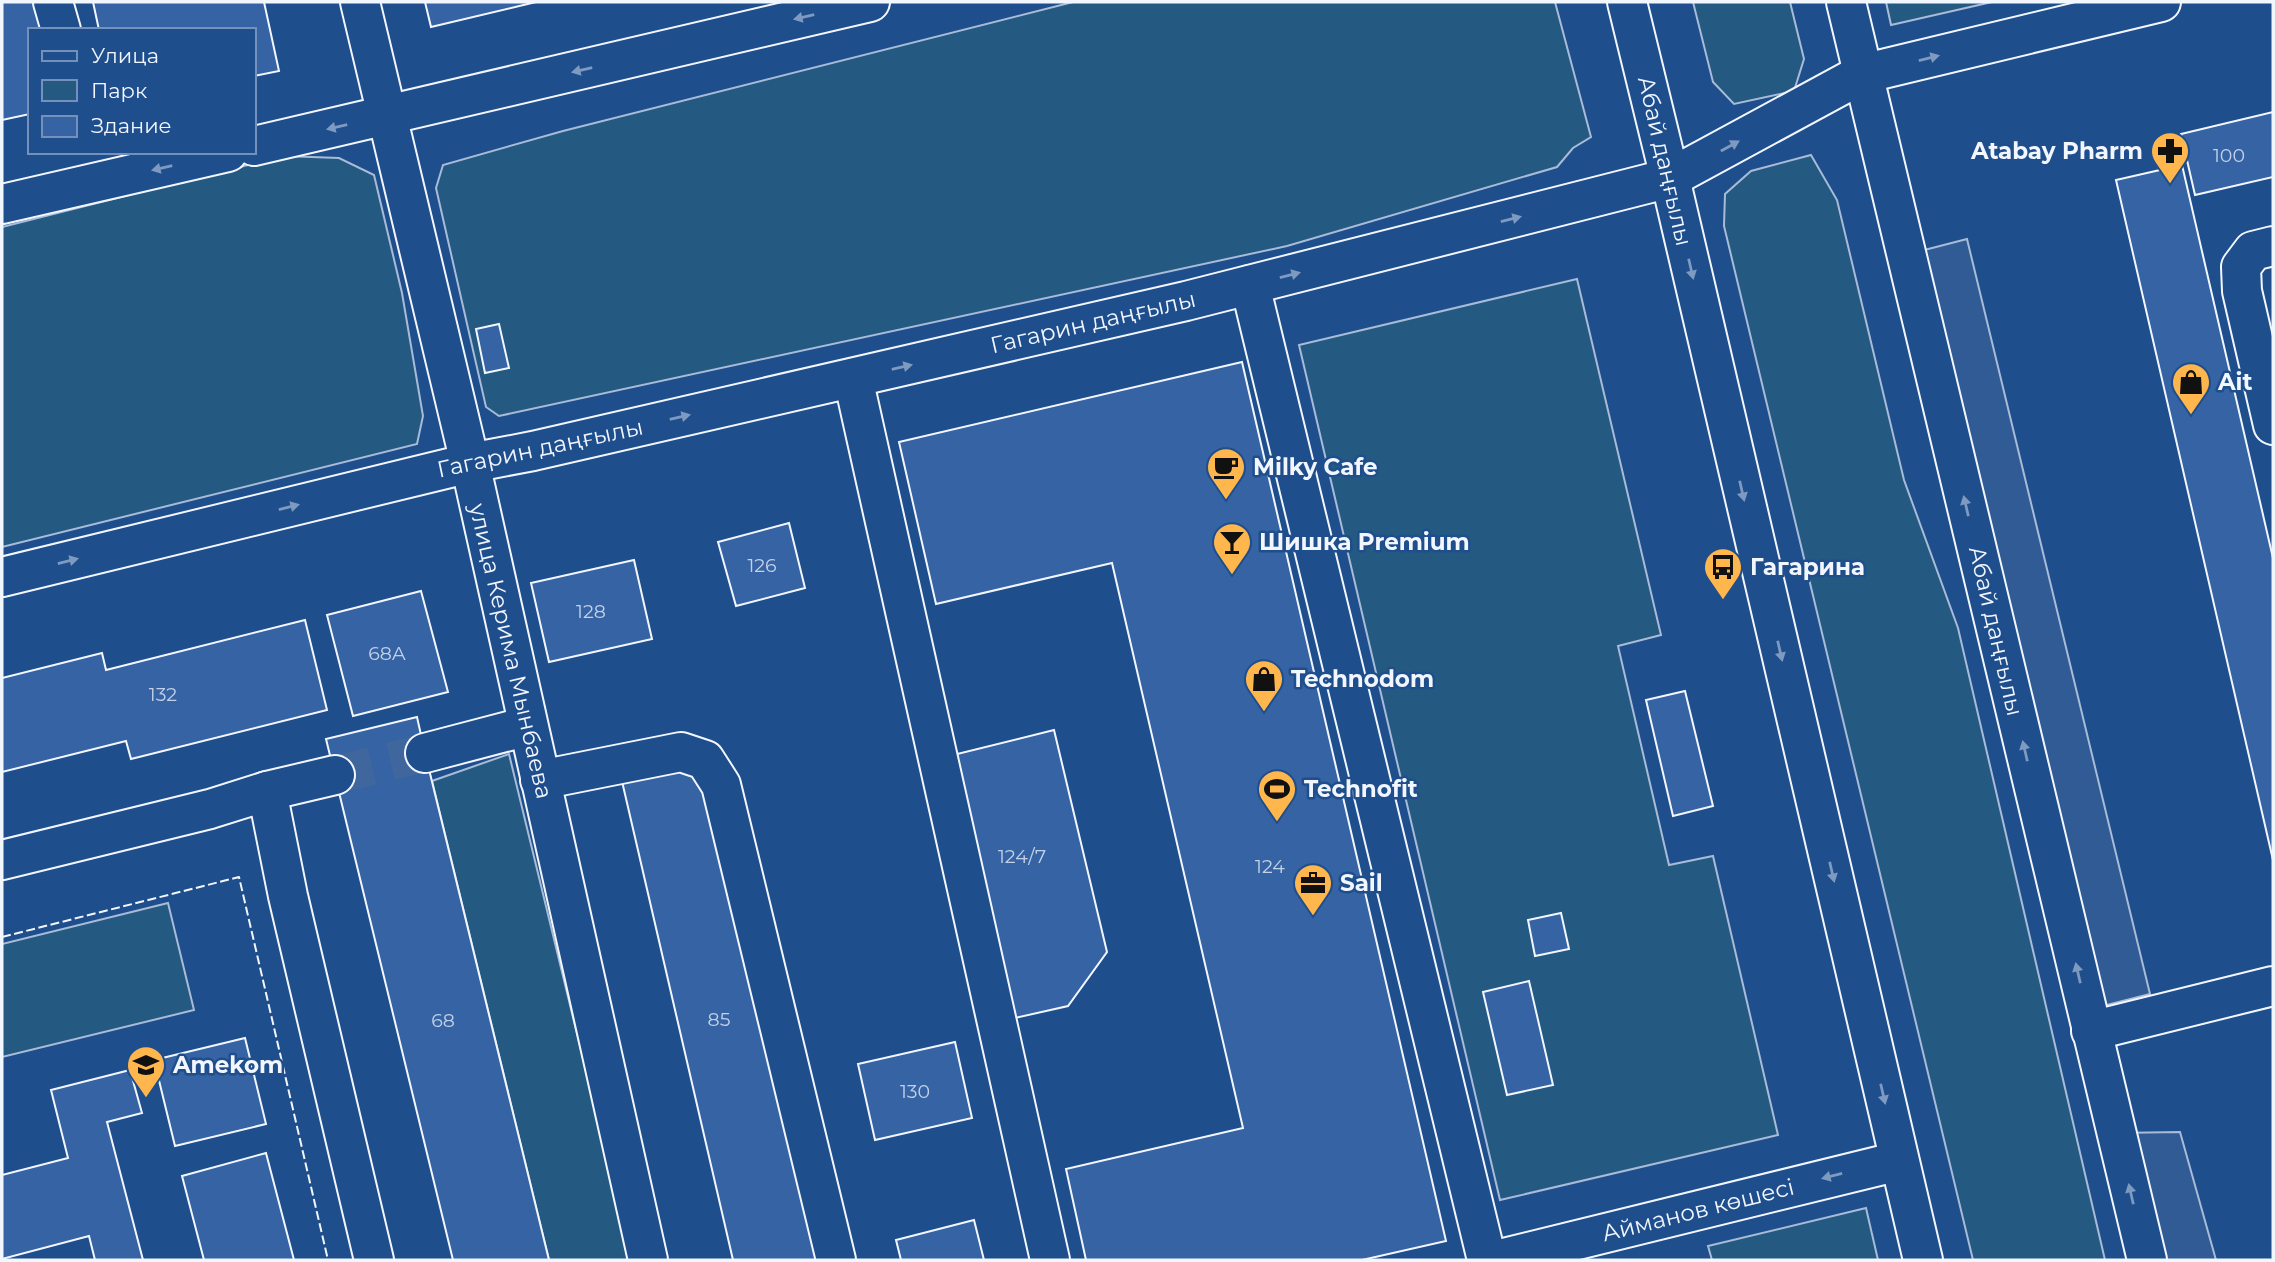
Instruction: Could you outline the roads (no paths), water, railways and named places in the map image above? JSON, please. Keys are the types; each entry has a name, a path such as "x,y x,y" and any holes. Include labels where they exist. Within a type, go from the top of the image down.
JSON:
{"street":[{"path":"53,2 60,28"},
{"name":"улица Керима Мынбаева","path":"360,2 470,463 648,1260"},
{"path":"256,146 870,2"},
{"name":"Абай даңғылы","path":"1627,2 1923,1260"},
{"name":"Абай даңғылы","path":"1846,2 2147,1260"},
{"name":"Гагарин даңғылы","path":"2,578 470,463 853,378 1250,285 1670,178 1863,74 2161,2"},
{"path":"2,204 100,167 211,154"},
{"path":"2273,246 2253,251 2241,267 2242,290 2273,425"},
{"path":"1250,285 1487,1260"},
{"path":"853,378 1051,1260"},
{"path":"425,753 528,726"},
{"path":"540,780 681,752 705,760 721,785 836,1260"},
{"path":"2,860 335,775"},
{"path":"267,791 288,895 374,1260"},
{"path":"2091,1031 2273,986"},
{"name":"Айманов көшесі","path":"1496,1260 1587,1249 1899,1161"}],"tunnel":[{"path":"335,775 425,753"}],"place":[{"name":"Atabay Pharm","path":"2170,185"},
{"name":"Ait","path":"2191,416"},
{"name":"Milky Cafe","path":"1226,501"},
{"name":"Шишка Premium","path":"1232,576"},
{"name":"Гагарина","path":"1723,601"},
{"name":"Technodom","path":"1264,713"},
{"name":"Technofit","path":"1277,823"},
{"name":"Sail","path":"1313,917"},
{"name":"Amekom","path":"146,1099"}]}
